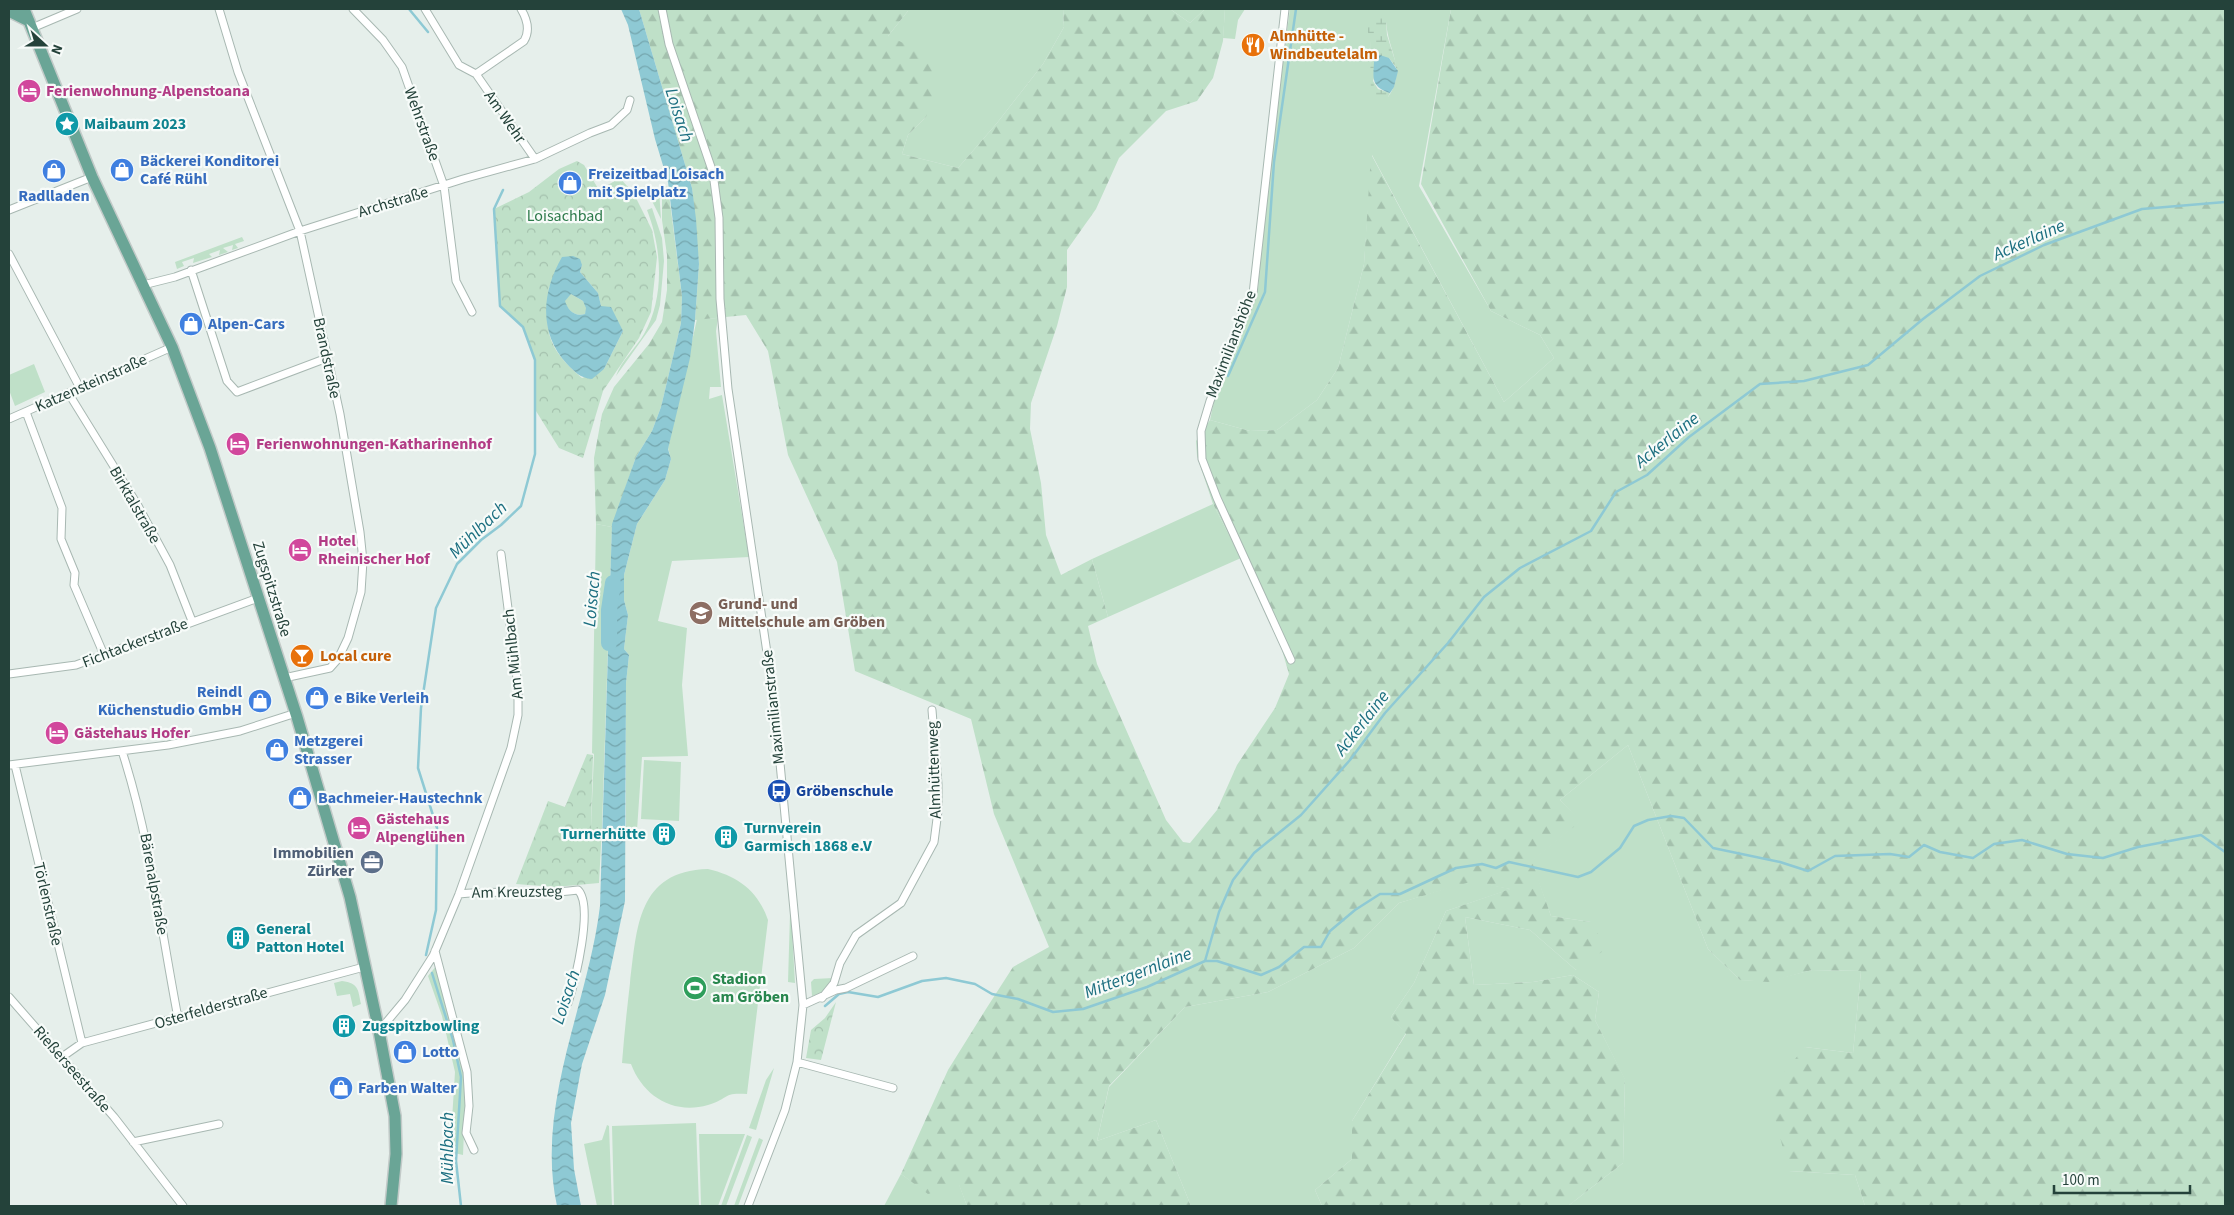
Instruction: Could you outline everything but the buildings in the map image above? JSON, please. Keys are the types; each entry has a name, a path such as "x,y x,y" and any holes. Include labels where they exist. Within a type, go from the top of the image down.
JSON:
{"main road":[{"name":"Zugspitzstraße","path":"24,9 92,177 172,347 210,448 296,714 350,897 379,1031 395,1116 396,1154 391,1206"},
{"path":"9,11 30,24"}],"street":[{"path":"30,24 77,9"},
{"name":"Brandstraße","path":"218,9 238,72 300,231 343,433 360,532 363,561 361,592 348,638 338,659 330,668 284,678"},
{"name":"Wehrstraße","path":"353,9 383,40 402,67 444,186 456,281 472,312"},
{"name":"Am Wehr","path":"425,9 459,64 476,74 535,159"},
{"name":"Am Wehr","path":"476,74 524,41 528,34 528,26 521,9"},
{"name":"Maximilianstraße","path":"662,9 669,44 713,173 719,218 720,299 734,440 763,614 774,700 803,1005 797,1062 781,1122 748,1206"},
{"name":"Maximilianshöhe","path":"1285,9 1252,294 1210,401 1201,432 1202,459 1217,498 1291,660"},
{"name":"Archstraße","path":"143,285 300,231 535,159 590,132 611,126 628,110 630,100"},
{"path":"9,210 92,177"},
{"path":"9,254 80,388"},
{"path":"191,270 227,381 237,392 327,358"},
{"name":"Katzensteinstraße","path":"9,419 172,347"},
{"name":"Birktalstraße","path":"69,394 137,504 170,565 192,621"},
{"path":"26,412 62,508 61,539 75,573 74,586 104,655"},
{"name":"Am Mühlbach","path":"379,1031 405,1000 434,953 459,894 511,748 518,715 518,686 501,554"},
{"name":"Fichtackerstraße","path":"9,674 76,665 258,598"},
{"name":"Almhüttenweg","path":"822,998 834,983 840,963 856,935 901,903 926,860 934,842 938,811 938,784 932,710"},
{"path":"12,765 122,751 240,732 296,714"},
{"name":"Bärenalpstraße","path":"122,751 145,832 178,1018"},
{"name":"Törlenstraße","path":"12,765 82,1043"},
{"name":"Am Kreuzsteg","path":"459,894 485,891 554,893 578,890 582,894 584,903 581,951 568,1003"},
{"path":"434,953 467,1072 469,1106 466,1133 474,1150"},
{"path":"803,1005 913,956"},
{"name":"Osterfelderstraße","path":"62,1057 82,1043 364,966"},
{"name":"Rießerseestraße","path":"9,998 62,1057 133,1142 183,1206"},
{"path":"797,1062 892,1088"},
{"path":"133,1142 219,1124"}],"green space":[{"path":"639,9 908,9 888,36 910,46 939,72 926,117 908,135 902,154 958,168 997,123 1043,64 1064,27 1063,9 1170,9 1190,23 1205,9 1225,9 1223,41 1213,78 1197,101 1166,111 1119,158 1096,209 1067,250 1067,287 1057,326 1031,403 1030,429 1041,483 1046,535 1061,575 1092,559 1108,617 1088,626 1097,664 1166,820 1183,842 1190,843 1217,810 1237,765 1275,708 1289,674 1282,650 1241,558 1213,504 1197,456 1196,441 1210,420 1250,431 1277,430 1317,400 1338,368 1364,264 1371,154 1504,402 1554,358 1540,335 1491,311 1421,184 1451,9 2225,9 2225,1206 1865,1206 1855,1175 1789,1171 1768,1092 1805,1047 1853,1053 1861,971 1812,970 1768,982 1740,980 1708,949 1628,745 1560,800 1581,821 1532,861 1551,916 1591,922 1606,949 1576,970 1530,930 1465,917 1474,985 1533,982 1573,975 1599,992 1595,1020 1625,1079 1623,1163 1568,1206 1322,1206 1315,1190 1352,1159 1352,1121 1406,1034 1391,1017 1414,983 1446,911 1510,889 1470,882 1399,903 1354,948 1268,992 1185,1007 1109,1086 1097,1141 1156,1120 1191,1206 967,1206 959,1185 928,1194 901,1174 948,1070 1013,967 1049,947 994,814 971,719 855,671 837,562 788,455 768,351 746,315 695,320 699,264 692,188"},
{"path":"908,9 1063,9 1064,27 1043,64 997,123 958,168 902,154 908,135 926,117 888,36"},
{"path":"1170,9 1205,9 1190,23"},
{"path":"1225,9 1245,9 1238,20 1235,39 1223,38"},
{"path":"1290,9 1451,9 1419,186 1491,311 1540,335 1554,358 1504,402 1372,155 1364,264 1338,368 1317,400 1277,430 1250,431 1210,420 1216,392 1258,289 1267,180","holes":["1386,22 1395,60 1396,78 1388,97 1372,97 1370,40"]},
{"path":"1376,15 1380,15 1386,22 1387,35 1398,70 1389,58 1375,75 1373,81 1378,89 1390,93 1388,97 1371,97 1370,40 1366,24"},
{"name":"Loisachbad","path":"577,161 584,165 599,190 620,178 634,194 652,230 657,257 651,312 639,338 603,391 583,458 559,448 536,411 535,360 523,327 500,306 494,209 529,192 559,169","holes":["582,265 580,272 598,293 601,307 623,331 604,369 582,378 570,367 555,348 550,338 547,316 549,287"]},
{"path":"662,186 668,187 682,296 681,323 661,407 652,431 636,457 612,527 596,524 594,458 602,414 614,387 649,344 662,322 667,290 667,255 662,220"},
{"path":"659,190 661,219 648,193"},
{"path":"652,208 662,238 664,261 660,305 656,320 616,376 621,365 644,334 651,320 655,304 658,289 658,256 656,240 647,210"},
{"path":"242,237 244,241 235,244 238,248 232,250 233,245 223,248 228,252 219,255 220,250 209,254 212,257 193,263 194,258 182,262 184,266 177,269 175,262"},
{"path":"571,294 583,301 587,308 585,314 575,314 567,307 564,301"},
{"path":"718,318 716,331 721,387 710,387 709,399 722,395 749,557 672,561 658,621 687,628 682,685 688,756 642,757 637,830 626,829 626,683 629,655 624,649 628,615 624,600 624,575 637,524 665,480 671,459 668,448 697,319"},
{"path":"34,364 45,392 15,406 9,390 9,375"},
{"path":"1213,504 1241,558 1108,617 1092,559"},
{"path":"596,524 612,527 602,827 591,827 594,754 592,753"},
{"path":"1628,745 1708,949 1740,980 1768,981 1812,970 1861,971 1853,1053 1805,1047 1789,1171 1855,1175 1865,1206 1568,1206 1623,1163 1625,1080 1595,1020 1599,992 1573,975 1533,982 1474,985 1465,917 1530,930 1576,970 1591,922 1551,916 1531,861 1580,821 1560,800"},
{"path":"587,754 593,755 591,827 602,827 599,883 555,887 516,884 548,801 565,807"},
{"path":"644,760 681,762 679,821 641,819"},
{"name":"Stadion am Gröben","path":"708,869 729,876 745,886 759,901 768,920 747,1094 729,1095 708,1105 683,1107 671,1105 651,1094 636,1075 631,1064 622,1063 627,1013 635,942 645,906 654,891 667,880 685,872"},
{"path":"1470,881 1511,889 1446,911 1414,983 1391,1017 1406,1033 1352,1121 1352,1159 1315,1190 1322,1206 1191,1206 1156,1120 1097,1141 1109,1087 1185,1007 1268,992 1354,948 1399,903"},
{"path":"791,914 795,983 788,982"},
{"path":"437,965 457,1031 466,1085 463,1155 450,1152 455,1072 442,1016 428,976"},
{"path":"833,978 825,992 812,996 811,982 814,979"},
{"path":"342,981 355,985 361,1004 353,1007 350,994 337,996 334,983"},
{"path":"836,1002 821,1060 806,1058 811,1030 825,1018"},
{"path":"774,1068 756,1130 749,1128 766,1080"},
{"path":"696,1123 699,1206 614,1206 612,1126"},
{"path":"607,1125 609,1126 612,1206 597,1206 584,1144 602,1140"},
{"path":"699,1134 745,1134 718,1206 701,1206"},
{"path":"747,1135 752,1137 726,1206 721,1206"},
{"path":"759,1138 763,1140 738,1206 734,1206"},
{"path":"901,1174 928,1193 959,1184 967,1206 884,1206"}],"water":[{"path":"621,9 639,9 692,188 699,264 690,358 668,449 671,459 665,480 637,524 624,575 624,600 628,615 624,649 629,655 626,683 625,901 605,995 582,1064 571,1123 574,1169 581,1206 557,1206 552,1168 553,1130 558,1093 594,943 600,906 612,524 636,457 652,431 661,407 681,323 682,296 668,182 655,139 628,25"},
{"path":"1374,53 1389,58 1398,71 1394,87 1390,93 1375,83 1373,73"},
{"path":"573,256 580,259 582,265 580,272 598,293 601,306 611,307 623,331 604,369 592,379 581,376 567,364 551,339 547,325 547,298 550,284 562,257","holes":["571,294 583,301 586,308 585,314 581,315 572,312 565,301"]}],"waterway":[{"name":"Mühlbach","path":"409,9 428,32"},
{"path":"1228,376 1265,292 1274,162 1296,9"},
{"name":"Mühlbach","path":"426,955 436,910 437,828 418,768 421,708 436,608 457,564 481,540 501,525 521,506 535,454 535,360 523,327 500,306 494,209 503,190"},
{"name":"Ackerlaine","path":"1205,961 1219,912 1233,880 1254,853 1301,815 1350,760 1385,713 1448,643 1484,597 1520,568 1591,531 1616,492 1647,475 1689,437 1760,384 1804,381 1868,365 1923,319 1980,276 2044,245 2142,209 2225,202"},
{"name":"Loisach","path":"609,643 609,610 613,583"},
{"name":"Mittergernlaine","path":"825,1006 839,994 848,992 878,997 922,981 946,978 975,984 992,994 1018,999 1053,1012 1083,1009 1147,987 1205,961 1217,961 1261,975 1279,967 1304,947 1321,947 1330,931 1355,910 1380,894 1400,894 1456,868 1482,864 1496,868 1509,862 1578,877 1591,872 1620,848 1634,826 1648,820 1671,816 1684,818 1713,848 1780,862 1808,871 1835,856 1890,854 1909,857 1924,845 1940,852 1973,858 1994,844 2022,840 2067,854 2103,858 2138,847 2201,835 2225,852"},
{"name":"Mühlbach","path":"432,973 453,1040 461,1077 456,1161 461,1206"}],"place":[{"name":"Almhütte - Windbeutelalm","path":"1253,45"},
{"name":"Ferienwohnung-Alpenstoana","path":"29,91"},
{"name":"Maibaum 2023","path":"67,124"},
{"name":"Bäckerei Konditorei Café Rühl","path":"122,170"},
{"name":"Radlladen","path":"54,171"},
{"name":"Freizeitbad Loisach mit Spielplatz","path":"570,183"},
{"name":"Alpen-Cars","path":"191,324"},
{"name":"Ferienwohnungen-Katharinenhof","path":"238,444"},
{"name":"Hotel Rheinischer Hof","path":"300,550"},
{"name":"Grund- und Mittelschule am Gröben","path":"701,613"},
{"name":"Local cure","path":"302,656"},
{"name":"e Bike Verleih","path":"317,698"},
{"name":"Reindl Küchenstudio GmbH","path":"260,701"},
{"name":"Gästehaus Hofer","path":"57,733"},
{"name":"Metzgerei Strasser","path":"277,750"},
{"name":"Gröbenschule","path":"779,791"},
{"name":"Bachmeier-Haustechnk","path":"300,798"},
{"name":"Gästehaus Alpenglühen","path":"359,828"},
{"name":"Turnerhütte","path":"664,834"},
{"name":"Turnverein Garmisch 1868 e.V","path":"726,837"},
{"name":"Immobilien Zürker","path":"372,862"},
{"name":"General Patton Hotel","path":"238,938"},
{"name":"Stadion am Gröben","path":"695,988"},
{"name":"Zugspitzbowling","path":"344,1026"},
{"name":"Lotto","path":"405,1052"},
{"name":"Farben Walter","path":"341,1088"}]}
